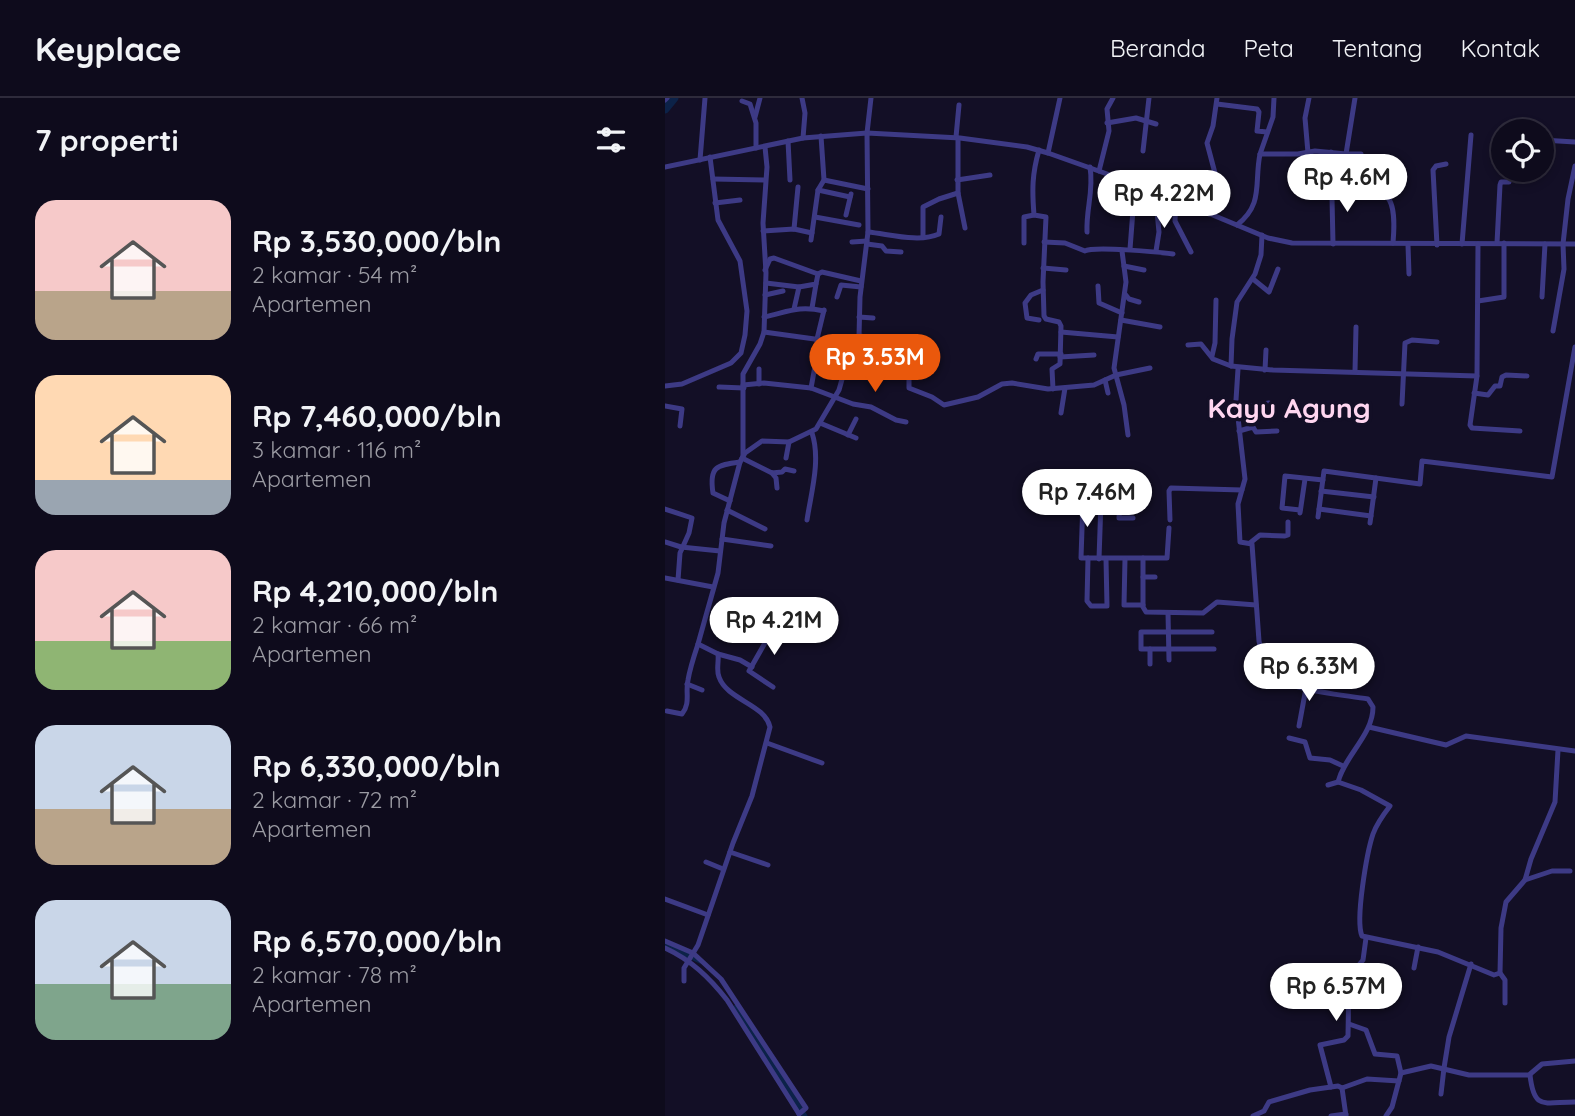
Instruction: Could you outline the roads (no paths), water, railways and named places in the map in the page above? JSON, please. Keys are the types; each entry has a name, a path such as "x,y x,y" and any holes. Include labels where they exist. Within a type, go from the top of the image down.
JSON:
{"street":[{"path":"700,160 705,98"},
{"path":"756,148 755,117 760,98"},
{"path":"802,98 805,113 803,138"},
{"path":"730,501 713,493 715,468 742,459 765,440 789,442 811,433 835,397 858,340 861,284 868,232 867,133 871,98"},
{"path":"1048,153 1060,98"},
{"path":"1098,171 1109,131 1107,109 1113,98"},
{"path":"1143,151 1149,98"},
{"path":"1237,225 1249,215 1254,206 1260,154 1273,117 1274,98"},
{"path":"1308,153 1305,118 1309,98"},
{"path":"1355,98 1343,167 1360,171 1364,194 1382,194 1390,202 1394,216 1393,243"},
{"path":"1209,214 1216,177 1207,143 1217,101 1258,110 1257,131 1267,132"},
{"path":"741,102 750,104 755,117"},
{"path":"959,105 957,180 965,228"},
{"path":"1107,123 1136,118 1156,124"},
{"path":"665,167 821,136 867,133 957,138 1039,150 1176,199 1262,236 1291,243 1575,244"},
{"path":"1462,244 1471,135"},
{"path":"811,240 818,190 824,180 821,136"},
{"path":"788,141 790,180"},
{"path":"1554,141 1575,142"},
{"path":"667,711 685,712 689,700 687,684 717,573 727,510 742,459 743,374 764,332 763,231 767,167 765,147"},
{"path":"1034,215 1031,190 1039,150"},
{"path":"1331,152 1333,244"},
{"path":"1260,154 1361,154"},
{"path":"665,386 682,384 731,363 741,351 747,312 740,261 718,220 710,157"},
{"path":"1437,245 1433,170 1436,166 1446,164"},
{"path":"1553,331 1564,269 1563,244 1575,166"},
{"path":"1087,232 1088,203 1093,187 1090,167"},
{"path":"957,180 991,175"},
{"path":"713,179 765,180"},
{"path":"824,180 868,189"},
{"path":"1195,207 1201,181"},
{"path":"1478,301 1504,297 1500,243 1500,185 1503,182"},
{"path":"1130,249 1135,184"},
{"path":"794,229 798,187"},
{"path":"846,215 853,187"},
{"path":"818,190 850,197"},
{"path":"1155,191 1159,232 1156,251"},
{"path":"923,237 923,208 958,193"},
{"path":"1176,199 1175,221 1191,252"},
{"path":"715,203 740,200"},
{"path":"1024,243 1024,218 1034,215 1047,217 1043,290 1045,318 1061,324 1060,366 1052,369 1053,389"},
{"path":"815,217 859,225"},
{"path":"868,232 937,236 941,217"},
{"path":"763,231 794,229 813,233"},
{"path":"1231,366 1237,302 1253,279 1261,255 1262,236"},
{"path":"852,242 901,252"},
{"path":"1044,242 1065,243 1085,251 1091,247 1173,254"},
{"path":"1478,244 1477,376 1471,427 1520,431"},
{"path":"1542,297 1545,244"},
{"path":"1408,245 1409,274"},
{"path":"1122,251 1126,282 1115,365 1128,435"},
{"path":"765,270 770,259 774,258 818,274 822,272 861,284"},
{"path":"1124,266 1144,270"},
{"path":"1044,268 1066,270"},
{"path":"1253,279 1269,292 1278,269"},
{"path":"811,308 818,274"},
{"path":"765,284 799,287 816,284"},
{"path":"837,298 841,285 861,284"},
{"path":"1098,286 1099,303 1121,317 1160,327"},
{"path":"794,309 799,287"},
{"path":"1039,320 1027,318 1025,303 1031,295 1043,290"},
{"path":"765,295 783,291"},
{"path":"1125,294 1129,299 1139,302"},
{"path":"1212,356 1216,300"},
{"path":"764,317 794,309 825,309 817,349 814,352"},
{"path":"859,317 873,318"},
{"path":"1355,371 1356,327"},
{"path":"764,332 817,339 884,339"},
{"path":"1061,332 1118,337"},
{"path":"1402,404 1405,346 1408,340 1437,342"},
{"path":"1188,345 1201,344 1218,362 1238,369 1477,376"},
{"path":"1318,517 1324,471 1420,484 1422,461 1552,477 1575,346"},
{"path":"1265,370 1266,350"},
{"path":"851,354 909,372 909,388 944,405 978,397 1002,384 1053,389 1094,385 1116,375 1150,368"},
{"path":"1036,359 1038,354 1094,355"},
{"path":"811,388 815,361"},
{"path":"759,369 759,384"},
{"path":"1238,369 1239,431 1245,479 1238,504 1239,540 1250,543"},
{"path":"1474,393 1491,393 1495,386 1501,384 1504,375 1527,376"},
{"path":"1105,380 1108,393"},
{"path":"719,387 759,384 811,388 853,404 871,407 896,420 906,422"},
{"path":"1061,412 1065,388"},
{"path":"1238,408 1269,403"},
{"path":"665,406 682,409 680,426"},
{"path":"848,435 856,419"},
{"path":"820,423 856,439"},
{"path":"1239,431 1253,427 1256,432 1277,431"},
{"path":"807,520 815,464 815,444 811,433"},
{"path":"786,458 789,442"},
{"path":"742,459 772,472 782,472 785,469 794,471"},
{"path":"772,472 778,488"},
{"path":"1305,478 1300,512 1282,508 1285,477 1305,478 1323,480"},
{"path":"1370,523 1376,478"},
{"path":"1170,520 1171,488 1242,490"},
{"path":"1321,491 1374,497"},
{"path":"1133,518 1119,518 1119,504 1083,500 1081,558 1167,558 1168,528"},
{"path":"1088,558 1087,601 1091,606 1107,606 1101,501"},
{"path":"665,509 692,518 680,553 678,580"},
{"path":"1319,509 1371,516"},
{"path":"727,510 765,529"},
{"path":"1250,543 1260,535 1287,535 1288,522"},
{"path":"722,539 771,546"},
{"path":"665,542 720,551"},
{"path":"1250,543 1254,558 1256,604 1265,672 1306,688 1368,699 1374,710 1369,727 1343,766 1338,782"},
{"path":"1143,558 1143,610 1148,614 1203,613 1217,602 1256,604"},
{"path":"1125,559 1124,605 1143,606"},
{"path":"1143,577 1155,577"},
{"path":"665,578 713,587"},
{"path":"1168,613 1169,660"},
{"path":"721,619 770,634 749,671 773,687"},
{"path":"1212,632 1141,632 1142,649 1214,649"},
{"path":"698,645 752,667"},
{"path":"1150,649 1150,664"},
{"path":"684,981 684,968 698,945 723,869 752,796 770,727 767,718 723,684 718,673 718,654"},
{"path":"687,684 702,690"},
{"path":"1299,726 1306,688"},
{"path":"1369,727 1446,745 1466,736 1575,751"},
{"path":"1289,738 1305,742 1310,758 1330,760 1343,766"},
{"path":"767,743 822,762"},
{"path":"1505,1003 1506,980 1500,973 1501,928 1506,902 1525,880 1556,798 1558,750"},
{"path":"1328,785 1338,782 1361,790 1390,806 1379,821 1372,838 1359,922 1361,933 1366,938 1418,947 1454,957 1494,975 1500,973"},
{"path":"730,852 768,865"},
{"path":"706,862 723,869"},
{"path":"1525,880 1552,871 1570,871"},
{"path":"665,899 708,915"},
{"path":"1331,1087 1320,1045 1344,1040 1348,1034 1349,977 1363,960 1366,938"},
{"path":"665,941 721,979 801,1113"},
{"path":"1414,968 1418,947"},
{"path":"665,948 690,956"},
{"path":"1441,1094 1449,1037 1471,964"},
{"path":"1349,1024 1366,1030 1375,1054 1397,1056 1401,1073 1392,1107 1386,1116"},
{"path":"1401,1073 1419,1068 1444,1068 1469,1075 1530,1074 1542,1063 1575,1061"},
{"path":"1530,1074 1533,1095 1538,1101 1575,1102"},
{"path":"1253,1116 1264,1111 1269,1102 1310,1090 1342,1088 1367,1079 1399,1081"},
{"path":"1331,1116 1346,1115 1342,1088"}],"waterway":[{"path":"665,109 674,98"},
{"path":"665,945 700,961"},
{"path":"736,1007 805,1116"}],"district":[{"name":"Kayu Agung","path":"1289,407"}]}
